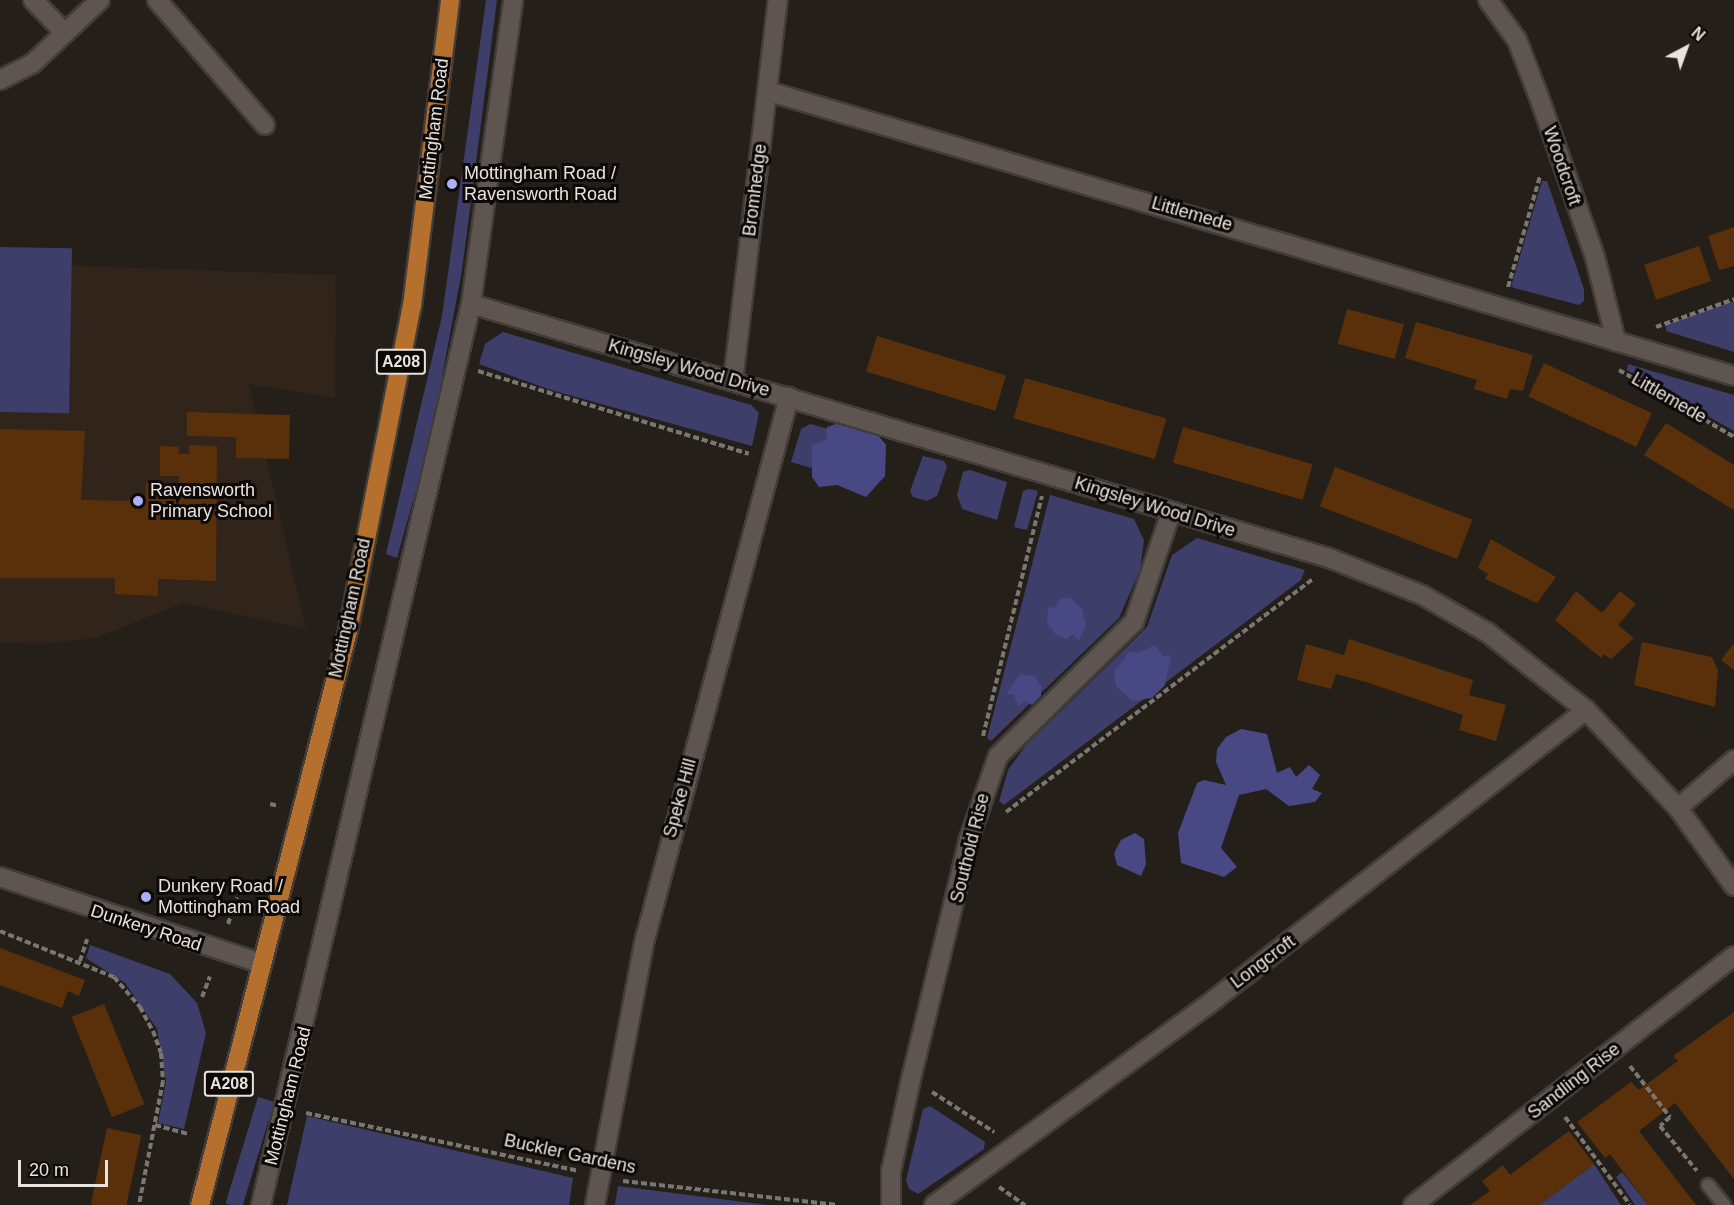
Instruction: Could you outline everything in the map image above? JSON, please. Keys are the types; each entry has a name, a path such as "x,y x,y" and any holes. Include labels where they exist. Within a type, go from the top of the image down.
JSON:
{"main road":[{"name":"Mottingham Road","path":"200,1205 260,963 348,631 412,306 450,0"}],"street":[{"path":"33,0 64,32"},
{"path":"0,80 32,64 100,0"},
{"path":"157,0 265,125"},
{"name":"Mottingham Road","path":"261,1205 471,304 513,0"},
{"name":"Bromhedge","path":"733,381 778,0"},
{"name":"Woodcroft","path":"1488,0 1517,40 1594,257 1616,341"},
{"name":"Littlemede","path":"767,91 1734,376"},
{"name":"Kingsley Wood Drive","path":"471,304 1329,558 1422,595 1488,633 1586,710 1678,808 1734,886"},
{"name":"Speke Hill","path":"595,1205 598,1175 672,828 789,398"},
{"name":"Southold Rise","path":"891,1205 891,1171 911,1079 969,839 998,756 1134,622 1171,512"},
{"name":"Longcroft","path":"934,1205 1262,963 1586,710"},
{"path":"1678,808 1734,760"},
{"name":"Dunkery Road","path":"0,877 260,963"},
{"name":"Sandling Rise","path":"1413,1205 1734,956"}],"lane":[{"path":"1708,1185 1724,1205"}],"path":[{"path":"1502,307 1552,135"},
{"path":"1616,341 1734,299"},
{"name":"Littlemede","path":"1617,360 1618,369 1734,437"},
{"path":"472,369 755,456"},
{"path":"981,744 1044,493"},
{"path":"1002,814 1310,583 1329,558"},
{"path":"270,804 280,806"},
{"path":"228,924 237,898"},
{"path":"0,931 114,976 140,1007 153,1031 161,1053 163,1081 139,1205"},
{"path":"80,961 87,939"},
{"path":"202,997 210,976"},
{"path":"1627,1062 1670,1117 1660,1125 1708,1185"},
{"path":"911,1079 1014,1146"},
{"name":"Buckler Gardens","path":"300,1111 598,1175 838,1205"},
{"path":"1561,1112 1630,1205"},
{"path":"155,1125 189,1134"},
{"path":"979,1172 1025,1205"}],"shaded area":[{"path":"486,0 497,0 462,270 431,436 397,558 386,554 442,316"},
{"path":"1542,181 1547,181 1584,289 1584,301 1579,305 1511,287"},
{"path":"0,247 72,248 69,413 0,412"},
{"name":"Ravensworth Primary School","path":"0,263 336,275 335,398 249,384 306,629 183,603 96,638 43,644 0,642"},
{"path":"1734,301 1734,352 1666,331 1666,324"},
{"path":"503,332 751,405 759,413 752,446 551,390 479,364 485,344"},
{"path":"1628,364 1734,395 1734,431 1627,370"},
{"path":"842,422 877,434 886,445 885,476 866,497 837,485 819,487 812,477 812,445 826,440 827,427"},
{"path":"810,424 863,438 852,480 791,462 801,429"},
{"path":"923,456 944,461 947,467 937,496 927,501 913,497 910,491"},
{"path":"970,470 1007,482 997,520 962,509 957,495 963,472"},
{"path":"1029,489 1038,491 1027,530 1014,527 1023,491"},
{"path":"1050,495 1134,519 1144,540 1140,570 1119,618 991,741 987,738"},
{"path":"1197,538 1305,570 1301,580 1004,805 999,801 1008,770 1026,745 1147,627 1172,555"},
{"path":"1061,598 1071,598 1082,609 1086,625 1079,641 1073,634 1066,639 1056,635 1047,623 1048,607 1054,608"},
{"path":"1155,645 1163,656 1171,655 1165,685 1152,698 1132,701 1116,686 1114,672 1129,652 1138,653"},
{"path":"1020,674 1034,676 1041,686 1041,696 1032,705 1025,701 1018,706 1014,695 1006,694"},
{"path":"1241,729 1267,734 1277,773 1290,767 1296,777 1309,765 1320,775 1312,789 1322,793 1315,802 1289,806 1266,789 1239,795 1221,848 1237,867 1224,877 1181,863 1178,833 1197,783 1204,780 1226,785 1216,762 1217,749 1226,737"},
{"path":"1135,833 1144,839 1146,864 1141,876 1117,865 1114,853 1121,840"},
{"path":"90,945 170,974 197,1003 206,1033 184,1129 158,1123 166,1081 157,1029 125,983 86,958"},
{"path":"258,1097 274,1102 243,1205 226,1203"},
{"path":"930,1106 985,1142 984,1149 918,1194 909,1189 906,1180 923,1109"},
{"path":"307,1116 573,1178 569,1205 287,1205"},
{"path":"1594,1164 1621,1205 1539,1205"},
{"path":"1622,1172 1648,1205 1635,1205 1616,1177"},
{"path":"618,1186 767,1205 615,1205"}],"building":[{"path":"1734,227 1734,266 1719,270 1708,236"},
{"path":"1699,246 1711,281 1656,300 1644,265"},
{"path":"1347,309 1404,324 1395,359 1338,344"},
{"path":"1416,322 1533,355 1523,391 1510,389 1507,399 1474,389 1477,380 1405,358"},
{"path":"877,336 1006,375 995,411 866,371"},
{"path":"1544,363 1652,413 1636,447 1528,397"},
{"path":"1025,378 1166,419 1155,459 1013,418"},
{"path":"187,412 290,415 289,459 236,458 236,437 187,436"},
{"path":"1666,423 1734,465 1734,510 1644,455"},
{"path":"1183,427 1313,464 1303,500 1173,463"},
{"path":"0,429 85,431 81,500 145,501 146,483 179,484 179,476 160,476 160,446 179,447 179,454 189,454 189,445 217,446 216,581 158,579 158,596 115,594 115,578 0,578"},
{"path":"1335,467 1472,520 1457,559 1320,506"},
{"path":"1491,539 1556,577 1537,603 1485,579 1488,574 1478,568"},
{"path":"1576,591 1602,613 1620,591 1636,604 1618,625 1634,638 1611,659 1604,654 1601,658 1555,620"},
{"path":"1349,639 1473,680 1469,695 1506,705 1496,741 1459,730 1463,715 1369,683 1336,674 1331,689 1297,680 1306,644 1344,655"},
{"path":"1642,642 1712,657 1718,670 1715,707 1634,685"},
{"path":"1734,643 1734,670 1721,660"},
{"path":"0,948 85,980 79,996 68,991 62,1008 0,985"},
{"path":"104,1004 144,1104 112,1117 72,1017"},
{"path":"1734,1012 1734,1179 1675,1103 1639,1131 1696,1205 1648,1205 1610,1154 1605,1158 1577,1122 1631,1082 1639,1090 1678,1061 1673,1056"},
{"path":"107,1128 141,1135 126,1205 91,1204"},
{"path":"1569,1131 1594,1164 1539,1205 1470,1205 1490,1191 1482,1181 1503,1165 1510,1175"}],"place":[{"name":"Mottingham Road / Ravensworth Road","path":"452,184"},
{"name":"Ravensworth Primary School","path":"138,501"},
{"name":"Dunkery Road / Mottingham Road","path":"146,897"}]}
